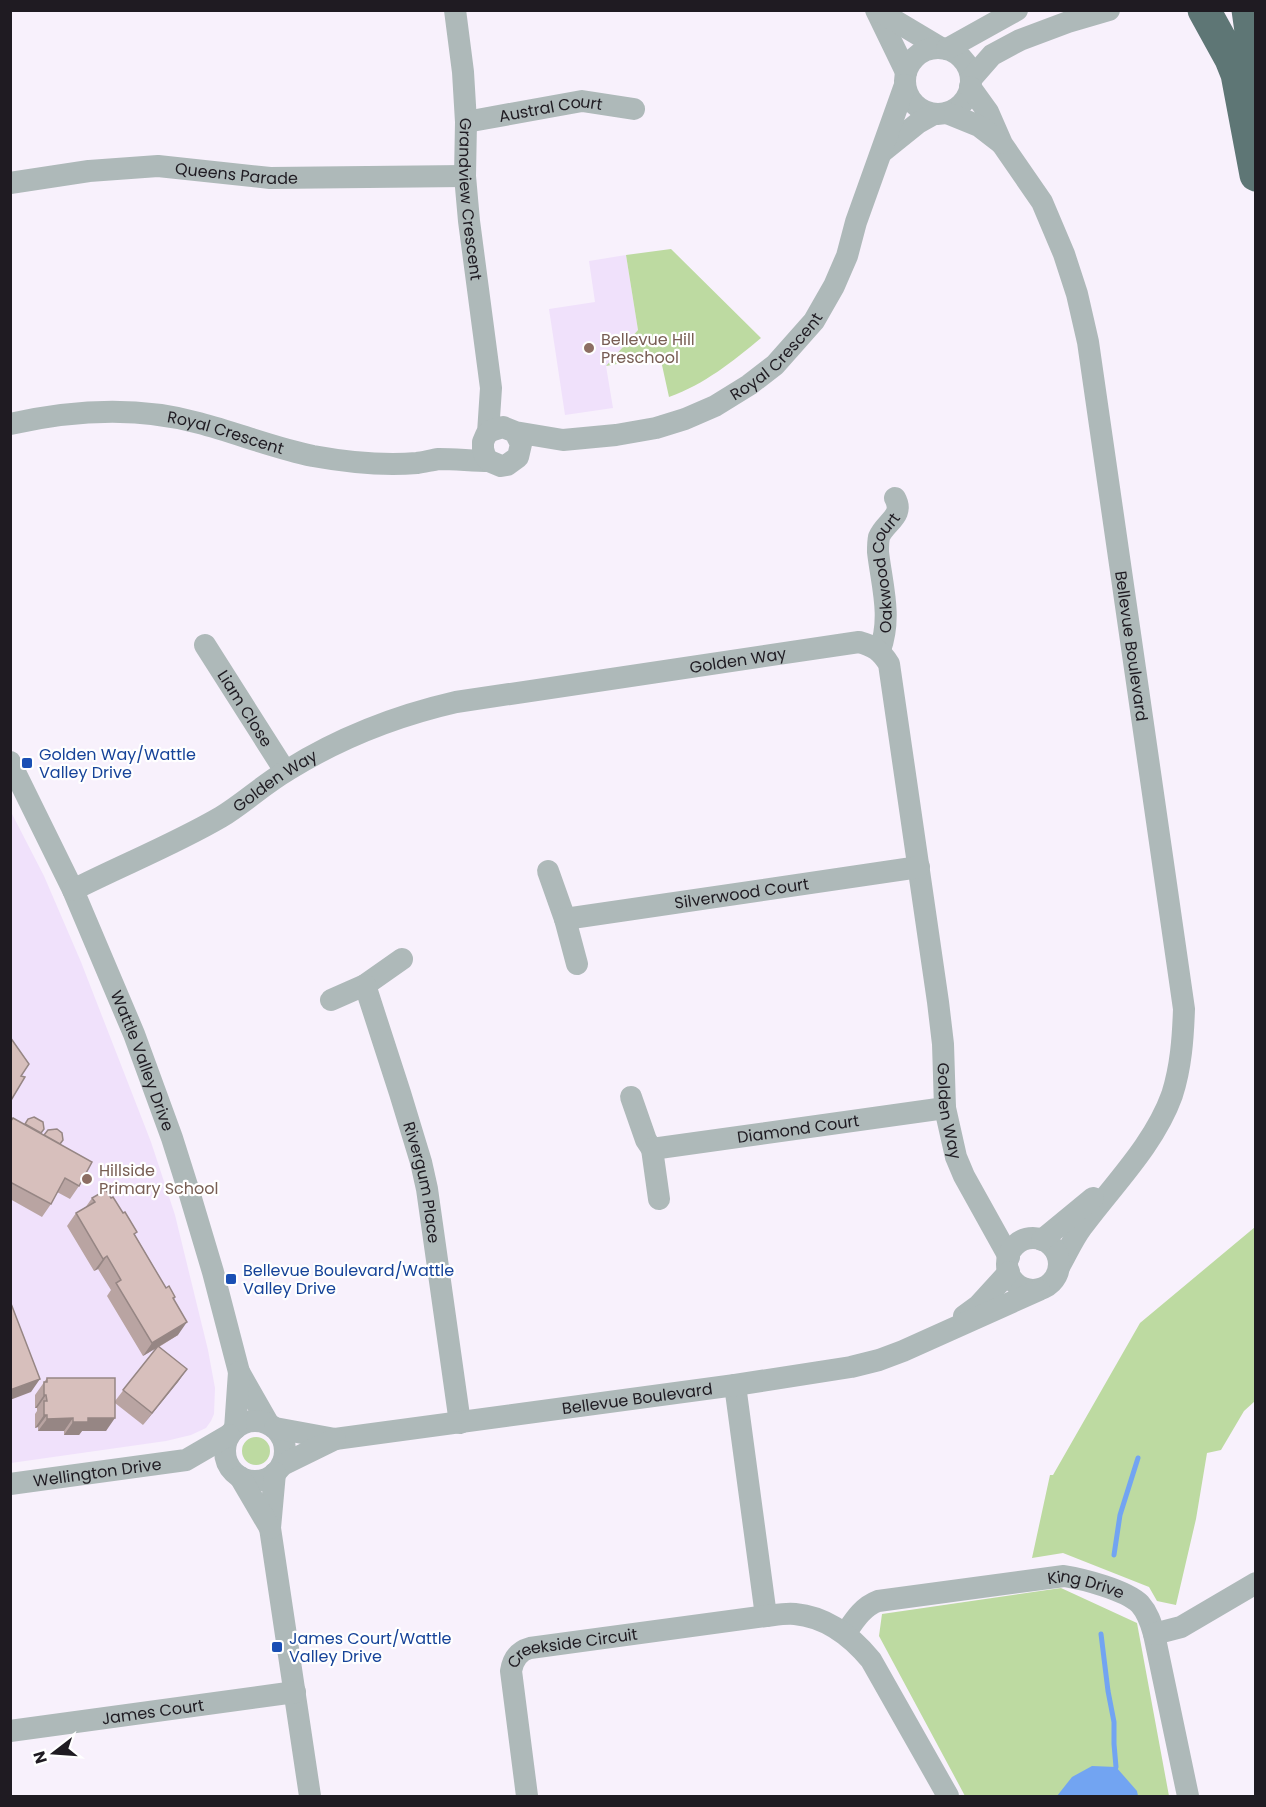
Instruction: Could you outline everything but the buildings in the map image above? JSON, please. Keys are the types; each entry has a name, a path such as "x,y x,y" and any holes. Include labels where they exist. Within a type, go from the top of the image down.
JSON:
{"highway":[{"path":"1204,10 1232,59 1237,74 1256,175"},
{"path":"1248,10 1256,66"}],"street":[{"name":"Grandview Crescent","path":"455,10 463,72 466,123 465,177 469,221 490,388 500,432"},
{"path":"876,10 956,53 964,60 969,69 970,83 967,96 962,103 940,113 923,111 914,104 908,95 905,78 876,10"},
{"path":"905,78 910,62 918,54 928,49 943,48 1017,10"},
{"path":"970,83 992,55 1020,40 1109,10"},
{"name":"Royal Crescent","path":"439,459 500,432 563,440 616,435 656,428 715,406 749,385 774,365 814,321 834,286 847,256 856,222 882,152 905,78"},
{"name":"Bellevue Boulevard","path":"970,83 988,112 1002,144 1042,202 1077,294 1088,342 1184,1009 1179,1070 1162,1117 1138,1156 1082,1228 1059,1267"},
{"name":"Austral Court","path":"466,123 582,101 634,109"},
{"name":"Royal Crescent","path":"882,152 918,123 940,113"},
{"name":"Bellevue Boulevard","path":"940,113 979,126 1002,144"},
{"name":"Queens Parade","path":"10,183 89,171 158,166 270,178 465,177"},
{"name":"Royal Crescent","path":"10,424 70,414 102,411 131,412 197,422 314,456 385,463 416,463 439,459 489,461"},
{"path":"500,432 521,444 518,457 507,465 501,466 489,461 483,449 500,432"},
{"name":"Royal Crescent","path":"518,457 563,440"},
{"name":"Oakwood Court","path":"880,650 887,619 878,543 880,535 898,511 895,498"},
{"name":"Golden Way","path":"73,890 176,842 223,816 285,771 327,746 417,711 456,702 859,642 873,645 880,650 889,664 943,1044 945,1108 956,1157 1009,1265"},
{"name":"Liam Close","path":"205,645 285,771"},
{"name":"Wattle Valley Drive","path":"10,762 73,890 134,1034 172,1138 213,1272 239,1372 271,1426"},
{"name":"Silverwood Court","path":"565,919 919,867"},
{"path":"548,871 565,919 577,964"},
{"path":"331,1000 365,985 402,959"},
{"name":"Rivergum Place","path":"365,985 421,1162 427,1189 460,1423"},
{"path":"631,1097 646,1140 652,1149 659,1199"},
{"name":"Diamond Court","path":"652,1149 945,1108"},
{"name":"Bellevue Boulevard","path":"1034,1240 1081,1208 1138,1156"},
{"name":"Golden Way","path":"982,1206 1011,1232 1034,1240"},
{"path":"1034,1240 1050,1244 1059,1258 1059,1267 1053,1282 1039,1290 1017,1285 1009,1265 1012,1249 1018,1243 1034,1240"},
{"name":"Bellevue Boulevard","path":"934,1338 979,1305 1009,1265"},
{"name":"Bellevue Boulevard","path":"271,1426 335,1439 851,1367 879,1360 934,1338 1039,1290"},
{"name":"Wattle Valley Drive","path":"232,1432 239,1372"},
{"path":"735,1385 766,1616"},
{"path":"270,1528 229,1466 225,1450 232,1432 250,1421 259,1421 271,1426 281,1436 285,1445 270,1528 310,1797"},
{"name":"Wellington Drive","path":"10,1484 186,1460 232,1432"},
{"name":"Bellevue Boulevard","path":"279,1469 335,1439"},
{"name":"Wellington Drive","path":"186,1460 237,1475"},
{"path":"237,1475 258,1481 267,1478 279,1469"},
{"name":"King Drive","path":"845,1634 863,1609 878,1600 1064,1576 1104,1586 1137,1602 1149,1618 1188,1797"},
{"path":"1154,1634 1181,1627 1256,1583"},
{"name":"Creekside Circuit","path":"527,1797 511,1671 512,1664 519,1653 530,1648 794,1614 812,1618 845,1634 857,1643 871,1660 948,1797"},
{"name":"James Court","path":"10,1731 296,1692"}],"shaded area":[{"name":"Bellevue Hill Preschool","path":"626,255 638,330 606,366 613,408 565,415 549,309 595,302 589,261"},
{"name":"Hillside Primary School","path":"10,810 44,876 81,962 151,1142 175,1215 215,1388 214,1414 211,1421 206,1428 191,1435 166,1441 11,1463"}],"green space":[{"path":"671,249 761,338 706,379 669,397 660,356 606,366 638,330 626,255"},
{"path":"1255,1227 1255,1401 1244,1411 1221,1450 1207,1453 1196,1519 1176,1605 1157,1601 1149,1587 1063,1553 1032,1558 1050,1475 1053,1475 1140,1323"},
{"path":"256,1437 266,1441 270,1451 266,1461 256,1465 246,1461 242,1451 246,1441"},
{"path":"1061,1588 1137,1623 1169,1796 965,1796 879,1636 882,1614"}],"water":[{"path":"1092,1766 1116,1767 1137,1791 1138,1796 1057,1796 1072,1777"}],"waterway":[{"path":"1114,1555 1120,1515 1138,1458"},
{"path":"1101,1634 1114,1722 1116,1767"}],"place":[{"name":"Bellevue Hill Preschool","path":"589,348"},
{"name":"Golden Way/Wattle Valley Drive","path":"27,763"},
{"name":"Hillside Primary School","path":"87,1179"},
{"name":"Bellevue Boulevard/Wattle Valley Drive","path":"231,1279"},
{"name":"James Court/Wattle Valley Drive","path":"277,1647"}]}
